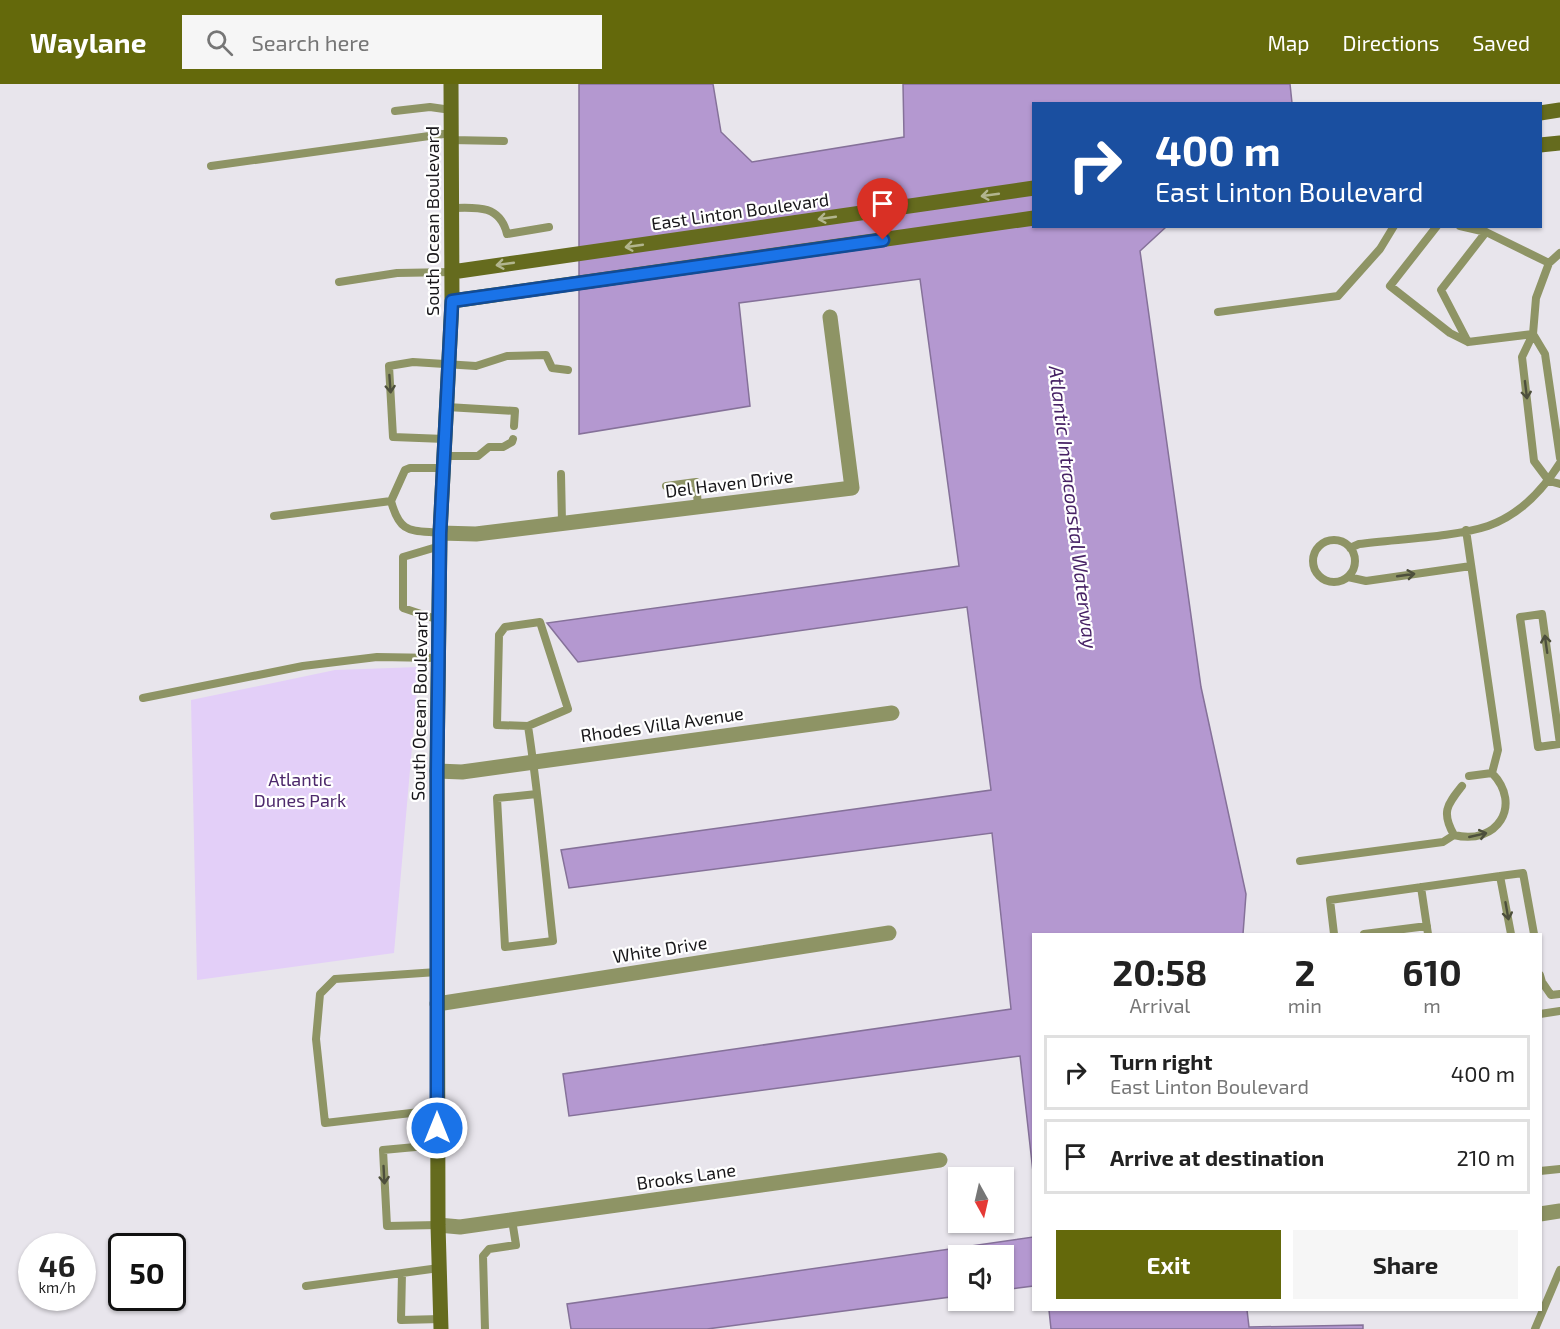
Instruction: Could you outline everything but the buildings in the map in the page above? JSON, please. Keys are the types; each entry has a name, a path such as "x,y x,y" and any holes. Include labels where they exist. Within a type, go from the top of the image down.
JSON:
{"main road":[{"name":"South Ocean Boulevard","path":"441,1324 437,1145 437,771 440,539 452,301 451,84"},
{"path":"1542,113 1560,110"},
{"path":"1542,146 1560,143"},
{"name":"East Linton Boulevard","path":"452,272 1032,188"},
{"path":"452,301 1032,218"}],"street":[{"name":"Del Haven Drive","path":"440,539 562,522 852,488 830,317"},
{"name":"Rhodes Villa Avenue","path":"437,771 462,772 892,713"},
{"name":"White Drive","path":"437,1004 889,933"},
{"name":"Brooks Lane","path":"438,1225 460,1227 940,1160"},
{"path":"1542,1214 1560,1211"}],"lane":[{"path":"395,111 430,107 451,110"},
{"path":"210,166 451,136 504,141"},
{"path":"451,208 478,207 493,212 505,225 507,234 549,227"},
{"path":"1218,312 1338,296 1380,249 1394,228"},
{"path":"1435,228 1390,286 1450,333 1468,342 1533,334"},
{"path":"1469,228 1486,232 1549,264"},
{"path":"1468,342 1441,290 1486,232"},
{"path":"1560,253 1549,264 1536,298 1533,334 1522,357 1534,461 1549,481 1560,484"},
{"path":"339,282 396,273 452,272"},
{"path":"1533,334 1545,354 1560,458"},
{"path":"445,439 393,437 389,366 413,362 476,366 507,356 546,355 552,368 568,370"},
{"path":"447,407 515,411 513,426"},
{"path":"440,539 399,524 391,501 399,477 410,468 478,456 489,447 503,447 513,439"},
{"path":"1350,548 1359,544 1489,526 1528,503 1549,481 1560,464"},
{"path":"561,474 562,522"},
{"path":"666,486 696,482 698,506"},
{"path":"274,516 391,501"},
{"path":"1466,530 1498,750 1491,773"},
{"path":"439,621 403,609 403,557 440,539"},
{"path":"1333,540 1350,548 1356,560 1348,577 1336,583 1323,579 1315,570 1314,557 1320,546 1333,540"},
{"path":"1348,577 1366,581 1471,566"},
{"path":"1542,614 1560,744 1538,747 1520,617 1542,614"},
{"path":"540,622 568,709 528,726 497,725 500,635 505,627 540,622"},
{"path":"143,698 303,666 377,657 439,658"},
{"path":"528,726 534,762 553,941 505,947 497,798 537,794"},
{"path":"1470,776 1491,773"},
{"path":"1300,861 1443,842 1454,835 1478,837 1497,825 1504,815 1505,792 1491,773"},
{"path":"1454,835 1447,822 1447,806 1462,786"},
{"path":"1334,933 1330,900 1523,873 1532,933"},
{"path":"1500,876 1511,933"},
{"path":"1380,933 1427,930 1421,887"},
{"path":"437,972 335,979 320,993 316,1039 325,1123 437,1110"},
{"path":"1542,979 1551,995 1560,994"},
{"path":"1542,1014 1560,1011"},
{"path":"437,1145 383,1150 387,1226 438,1225"},
{"path":"1542,1172 1560,1169"},
{"path":"485,1329 483,1256 489,1249 516,1245 512,1220"},
{"path":"306,1286 439,1268"},
{"path":"1535,1329 1560,1270"},
{"path":"402,1273 401,1320 441,1324"}],"green space":[{"name":"Atlantic Dunes Park","path":"419,667 394,953 197,980 191,700 335,670"}],"water":[{"name":"Atlantic Intracoastal Waterway","path":"579,84 713,84 721,132 752,162 904,137 903,84 1290,84 1292,102 1032,102 1032,228 1165,228 1140,251 1201,687 1246,894 1243,933 1032,933 1032,1163 1020,1056 569,1116 563,1074 1011,1009 992,833 569,888 561,850 991,790 967,607 578,662 547,623 959,566 920,279 739,303 750,406 579,434"},
{"path":"1032,1237 1032,1286 1014,1289 1014,1245 977,1245"},
{"path":"948,1249 948,1297 707,1329 571,1329 567,1304"},
{"path":"1049,1311 1247,1311 1249,1327 1363,1325 1363,1329 1051,1329"}],"route":[{"path":"437,1128 440,533 452,301 883,240"}]}
